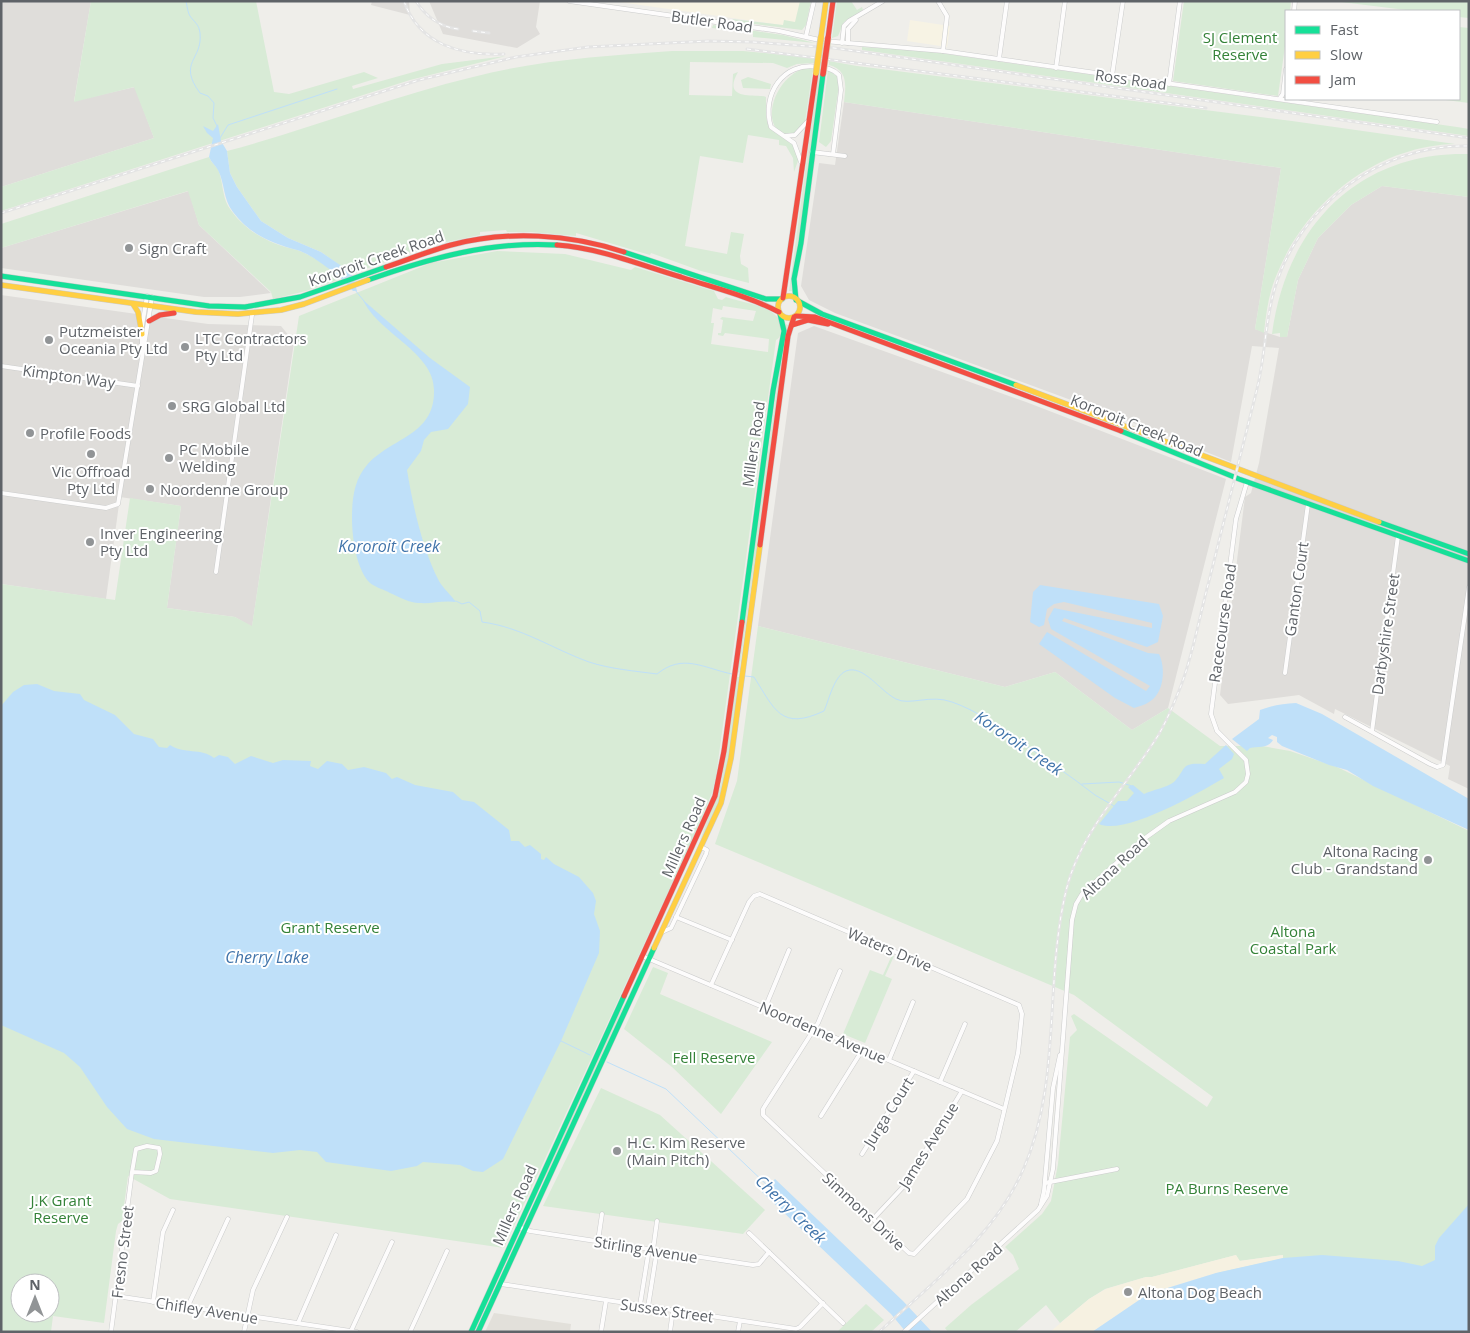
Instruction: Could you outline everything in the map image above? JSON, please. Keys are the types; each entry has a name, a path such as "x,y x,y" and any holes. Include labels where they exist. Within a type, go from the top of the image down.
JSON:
{"main road":[{"path":"826,1 824,39 823,74 799,258 793,290 799,309 795,316 785,318 780,313 778,304 783,298 816,73 824,39 833,1"},
{"name":"Kororoit Creek Road","path":"1,285 191,313 252,315 285,310 384,266 428,251 465,242 506,236 556,237 606,246 748,291 766,299 783,298"},
{"name":"Kororoit Creek Road","path":"1,276 217,307 244,307 285,302 333,290 387,274 423,260 476,248 523,244 565,246 624,259 758,302 780,313"},
{"path":"783,298 790,297 797,301"},
{"name":"Kororoit Creek Road","path":"797,301 813,310 1116,421 1309,497 1469,554"},
{"path":"133,304 138,312 142,334"},
{"path":"149,321 165,314 191,313"},
{"name":"Millers Road","path":"471,1332 715,796 729,710 773,391 784,331 780,313"},
{"name":"Kororoit Creek Road","path":"795,316 812,316 950,369 1098,422 1247,482 1469,561"},
{"name":"Millers Road","path":"478,1332 701,847 726,787 784,364 795,316"},
{"path":"792,325 808,320 834,325"},
{"path":"851,324 853,333"},
{"path":"950,369 953,362"},
{"path":"1196,462 1199,454"},
{"path":"1206,466 1209,458"},
{"path":"1308,504 1309,497"},
{"path":"1341,516 1343,509"},
{"path":"1398,536 1400,529"},
{"path":"693,844 701,847"}],"street":[{"name":"Butler Road","path":"570,1 824,39"},
{"path":"806,36 814,1"},
{"path":"842,43 844,26 849,21 884,1"},
{"path":"938,1 947,19 943,51"},
{"path":"999,59 1007,1"},
{"path":"1056,68 1065,1"},
{"path":"1112,76 1122,1"},
{"path":"1169,84 1180,1"},
{"path":"848,43 848,29 857,18"},
{"name":"Ross Road","path":"824,39 842,43 943,51 1274,100 1285,99"},
{"path":"802,170 798,149 794,143 775,132 769,122 772,95 777,83 790,70 800,66 830,69 839,75 841,90 833,154"},
{"path":"1280,98 1283,94 1285,77"},
{"name":"Ross Road","path":"1293,100 1436,122"},
{"path":"783,136 789,137 800,132 810,119"},
{"path":"812,152 845,156"},
{"path":"141,361 142,334 149,297"},
{"path":"1,493 106,508 118,504 149,321 148,306"},
{"path":"216,572 252,315"},
{"name":"Kimpton Way","path":"1,366 138,386"},
{"name":"Racecourse Road","path":"1240,754 1224,739 1214,726 1211,717 1214,678 1236,519 1247,482"},
{"name":"Ganton Court","path":"1285,673 1308,504"},
{"name":"Darbyshire Street","path":"1372,731 1398,536"},
{"path":"1345,717 1430,764 1441,766 1445,759 1469,587"},
{"name":"Altona Road","path":"904,1332 1032,1216 1044,1202 1052,1182 1072,920 1079,899 1131,849 1159,827 1193,808 1239,790 1248,774 1248,764 1240,754"},
{"path":"662,932 671,928 706,854 707,850 701,847"},
{"name":"Waters Drive","path":"711,985 749,902 754,896 760,894 1016,1003 1022,1014 1019,1048 1004,1109"},
{"path":"676,917 732,940"},
{"path":"765,1008 788,950"},
{"name":"Noordenne Avenue","path":"642,956 1004,1109"},
{"name":"Simmons Drive","path":"840,971 814,1028 763,1109 764,1115 909,1252 914,1254 918,1252 967,1199 997,1141 1004,1109"},
{"path":"889,1060 913,1002"},
{"path":"940,1082 964,1024"},
{"name":"Altona Road","path":"1032,1216 1042,1202 1053,1088 1062,1041"},
{"path":"821,1116 863,1049"},
{"name":"Jurga Court","path":"862,1154 914,1071"},
{"name":"James Avenue","path":"873,1219 904,1186 962,1091"},
{"name":"Fresno Street","path":"111,1332 132,1172 136,1149 147,1146 158,1148 160,1154 156,1171 152,1173 132,1172"},
{"path":"1045,1183 1117,1169"},
{"path":"153,1302 163,1232 173,1210"},
{"path":"598,1241 602,1214"},
{"path":"244,1332 253,1290 287,1218"},
{"path":"188,1306 228,1219"},
{"path":"648,1307 657,1221"},
{"name":"Stirling Avenue","path":"518,1227 526,1230 753,1265 759,1264 769,1252"},
{"path":"749,1233 843,1323"},
{"path":"298,1323 336,1235"},
{"path":"351,1331 392,1242"},
{"path":"640,1306 653,1250"},
{"path":"410,1332 447,1251"},
{"name":"Sussex Street","path":"501,1284 740,1321 798,1328 823,1303"},
{"name":"Chifley Avenue","path":"116,1296 357,1332"},
{"path":"601,1332 606,1300"},
{"path":"670,1332 673,1310"},
{"path":"738,1332 740,1321"}],"shaded area":[{"path":"1,1 91,1 74,101 135,87 154,138 1,187"},
{"path":"372,1 409,1 410,15 371,5"},
{"path":"429,1 540,1 536,27 540,34 517,48 443,34"},
{"path":"612,1 807,1 802,28"},
{"path":"910,20 950,26 947,47 907,41"},
{"path":"844,102 1281,168 1255,329 1280,337 1287,337 1298,280 1318,238 1351,205 1382,186 1469,197 1469,789 1448,779 1450,766 1335,709 1334,714 1299,695 1228,704 1220,695 1245,497 1251,493 1259,463 1279,348 1252,346 1231,462 1147,428 835,313 809,300 801,286 819,163 835,165"},
{"path":"189,191 199,225 271,293 240,297 204,297 1,268 1,248"},
{"path":"1,295 208,324 281,326 294,342 252,627 235,617 167,608 181,506 120,497 106,599 1,584"},
{"path":"814,326 1026,402 1226,479 1168,708 1132,730 1055,672 1005,687 758,626 798,333"},
{"path":"494,1313 571,1324 570,1332 485,1332"}],"green space":[{"path":"91,1 256,1 274,92 289,94 364,72 378,78 352,86 353,89 442,64 506,56 410,80 1,211 1,187 154,138 134,87 74,102"},
{"path":"800,1 811,1 806,25 802,30 738,22 732,19 783,25 784,20 795,22"},
{"path":"837,1 851,1 857,10 862,7 863,10 844,22 838,36 832,38"},
{"name":"SJ Clement Reserve","path":"1184,1 1291,1 1290,10 1285,10 1285,46 1278,96 1173,81"},
{"path":"1333,1 1469,1 1469,18 1460,17 1460,10 1406,10"},
{"path":"713,25 783,35 815,43 753,37 753,33 712,28"},
{"path":"1460,27 1469,28 1469,103 1446,100 1460,100"},
{"path":"862,47 926,51 1457,127 1469,129 1469,136 862,50"},
{"path":"672,51 743,51 815,58 814,63 797,64 787,68 773,63 690,62 689,95 732,96 733,74 738,72 734,88 742,94 766,97 766,117 769,128 793,145 799,158 794,172 793,158 786,146 779,145 779,140 748,135 743,163 700,156 685,246 727,254 731,232 744,234 740,256 741,264 748,268 749,283 701,271 651,253 650,255 576,233 576,236 507,232 506,230 480,232 480,235 428,246 352,274 321,252 288,238 261,221 237,187 230,173 227,151 442,85 522,66"},
{"path":"829,61 1455,144 1426,147 1398,155 1372,167 1347,183 1325,202 1306,224 1290,248 1277,274 1268,303 1264,333 1255,329 1281,168 844,102 845,84 843,74 840,70 829,65"},
{"path":"805,68 813,68 805,122 795,134 783,133 776,128 772,119 772,108 776,96 783,84 792,75"},
{"path":"819,69 821,70 797,257 791,280 792,291 789,291"},
{"path":"828,70 837,76 839,85 831,141 826,147 819,142"},
{"path":"748,77 771,84 770,89 743,88 741,80"},
{"path":"1469,154 1469,197 1382,186 1351,205 1318,238 1298,280 1287,337 1280,337 1280,333 1272,334 1280,295 1293,260 1311,229 1334,203 1362,181 1393,166 1429,156"},
{"path":"209,157 218,169 228,206 242,223 267,240 308,255 343,278 306,291 273,299 271,292 199,225 188,191 1,248 1,224"},
{"name":"Grant Reserve","path":"497,251 565,254 631,270 635,267 714,291 718,299 722,300 726,297 759,306 779,319 781,332 776,340 716,776 712,793 504,1248 170,1199 128,1176 122,1221 118,1224 116,1231 104,1323 60,1317 60,1273 10,1273 10,1323 52,1323 51,1332 1,1332 1,584 115,600 130,498 181,506 167,608 235,617 252,626 299,316 431,263","holes":["723,306 756,311 753,321 722,317 720,319 723,320 721,333 718,333 718,335 723,336 725,333 769,339 768,352 711,344 714,323 711,323 713,308 722,310"]},
{"path":"786,324 788,325 739,673 737,671"},
{"name":"Altona Coastal Park","path":"758,626 1005,687 1055,672 1132,730 1168,708 1220,746 1262,746 1290,751 1337,767 1469,831 1469,1332 1092,1332 1216,1273 1283,1258 1283,1255 1239,1261 1236,1255 1105,1289 1089,1299 1060,1323 1046,1305 1015,1332 948,1332 945,1328 971,1305 1019,1269 1013,1255 1005,1247 1042,1214 1051,1201 1058,1164 1070,1037 1077,1030 1071,1016 1074,1014 1207,1107 1213,1097 1074,995 715,844 737,781"},
{"path":"737,677 739,677 732,739 725,782 711,822 700,840 721,784"},
{"path":"892,955 894,956 885,976 892,979 865,1043 843,1034 870,970 883,975"},
{"name":"Fell Reserve","path":"653,967 668,973 660,994 772,1042 721,1114 672,1067 624,1029"},
{"path":"626,1002 548,1173 541,1182 618,1015"},
{"path":"601,1088 660,1115 765,1210 743,1234 543,1206"},
{"path":"866,1304 884,1320 871,1332 837,1332"}],"sand":[{"name":"Altona Dog Beach","path":"1236,1255 1240,1261 1283,1255 1283,1258 1216,1273 1148,1294 1092,1332 1050,1332 1089,1299 1106,1289"}],"water":[{"path":"218,124 221,141 227,151 230,173 237,187 261,221 288,238 321,252 340,265 353,276 357,291 353,291 335,274 311,257 254,232 233,212 226,197 218,170 209,157 213,138 203,126 213,131"},
{"name":"Kororoit Creek","path":"363,300 430,358 470,387 468,404 448,429 431,432 424,440 421,451 407,470 415,512 428,555 439,581 456,602 419,603 404,600 370,583 361,570 358,561 352,518 353,497 359,477 367,465 377,456 420,427 432,405 434,390 432,377 425,365 416,354 381,323"},
{"path":"1040,585 1159,604 1163,616 1158,642 1147,647 1064,618 1062,621 1148,653 1159,654 1163,673 1161,687 1154,698 1146,704 1134,708 1115,698 1039,644 1047,632 1146,691 1150,686 1051,629 1048,619 1054,608 1152,628 1152,623 1064,602 1054,604 1047,609 1044,625 1039,627 1030,622 1033,592"},
{"name":"Cherry Lake","path":"37,684 54,691 80,694 84,700 115,715 134,734 153,739 159,747 167,748 170,745 175,748 204,753 214,758 219,755 228,757 235,764 251,756 273,763 283,760 311,761 310,766 318,769 327,761 342,764 348,770 364,767 386,773 392,779 397,777 415,785 453,792 462,800 474,802 509,830 511,841 519,841 525,847 530,845 541,854 541,859 544,860 546,857 554,864 579,877 593,893 596,901 594,914 600,931 599,953 561,1041 503,1159 483,1172 473,1171 460,1165 423,1162 417,1166 391,1171 326,1162 317,1152 300,1150 273,1153 154,1139 127,1129 107,1107 80,1067 64,1053 1,1025 1,706 13,692 24,685"},
{"path":"1296,703 1322,714 1469,799 1469,830 1373,786 1347,770 1329,765 1282,746 1277,742 1277,737 1272,735 1268,738 1273,740 1268,745 1250,748 1247,751 1232,739 1259,719 1260,710 1282,704"},
{"path":"1226,745 1234,754 1232,759 1219,769 1224,778 1181,802 1144,818 1126,824 1111,826 1099,824 1118,801 1127,801 1134,793 1128,787 1133,785 1144,794 1168,785 1174,782 1185,767 1191,764 1205,764"},
{"path":"775,1179 903,1301 932,1332 906,1332 891,1314 762,1192"},
{"path":"1469,1204 1469,1332 1092,1332 1148,1294 1216,1273 1283,1258 1322,1255 1398,1261 1422,1266 1435,1260 1435,1246 1439,1238"}],"waterway":[{"name":"Kororoit Creek","path":"186,1 189,15 197,25 200,33 200,42 192,62 191,74 200,93 208,96 214,103 213,118 217,126"},
{"path":"220,138 228,125 337,89"},
{"name":"Kororoit Creek","path":"355,290 364,301"},
{"name":"Kororoit Creek","path":"456,601 462,604 469,602 480,611 482,622 524,633 589,662 623,670 657,674 676,664 685,663 732,674"},
{"name":"Kororoit Creek","path":"745,676 754,677 774,708 788,718 810,717 824,711 838,678 846,671 852,670 859,671 890,695 901,701 936,699 952,702 989,720 1095,795 1114,806"},
{"path":"1082,784 1119,782 1132,786"},
{"name":"Cherry Creek","path":"561,1041 590,1055"},
{"name":"Cherry Creek","path":"607,1062 666,1089 769,1187"}],"railway":[{"path":"404,1 411,16 420,28 431,38 444,45 473,53 504,54"},
{"path":"416,1 434,20 445,26 458,29"},
{"path":"473,31 489,33"},
{"path":"1,213 419,80 516,57 588,47 709,41 834,48 1469,138"},
{"path":"747,49 1206,108"},
{"path":"879,1332 940,1277 979,1238 1011,1194 1023,1170 1035,1137 1043,1102 1051,1032 1055,961 1066,891 1082,848 1106,809 1159,734 1182,683 1257,389 1271,303 1286,260 1302,232 1323,207 1347,186 1375,169 1404,156 1436,148 1469,146"}],"traffic: fast":[{"path":"796,300 794,279 801,243 823,74"},
{"path":"368,280 438,258 461,253 508,246 532,244 557,245"},
{"path":"624,252 766,299 782,299"},
{"path":"1,276 209,306 245,307 300,297 386,267"},
{"path":"798,301 822,314 1016,385"},
{"path":"742,622 773,391 784,331 780,314"},
{"path":"1121,431 1239,479 1469,561"},
{"path":"1379,522 1469,554"},
{"path":"478,1332 654,948"},
{"path":"471,1332 624,996"}],"traffic: slow":[{"path":"821,37 826,1"},
{"path":"816,73 821,37"},
{"path":"1,285 196,312 238,314 281,310 304,304 368,280"},
{"path":"789,296 797,299 800,307 797,315 789,318 781,315 778,307 781,299 789,296"},
{"path":"133,304 138,312 142,334"},
{"path":"1016,385 1379,522"},
{"path":"654,948 721,803 731,758 760,545"}],"traffic: jam":[{"path":"828,38 833,1"},
{"path":"823,74 828,38"},
{"path":"783,298 816,73"},
{"path":"386,267 451,245 494,237 538,236 560,238 582,241 624,252"},
{"path":"557,245 589,250 620,258 743,297 779,312"},
{"path":"149,321 160,315 174,313"},
{"path":"796,316 815,317 1121,431"},
{"path":"760,545 788,336 794,317"},
{"path":"792,325 808,320 828,324"},
{"path":"624,996 715,796 724,751 742,622"}],"place":[{"name":"Sign Craft","path":"129,248"},
{"name":"Putzmeister Oceania Pty Ltd","path":"49,340"},
{"name":"LTC Contractors Pty Ltd","path":"185,347"},
{"name":"SRG Global Ltd","path":"172,406"},
{"name":"Profile Foods","path":"30,433"},
{"name":"Vic Offroad Pty Ltd","path":"91,454"},
{"name":"PC Mobile Welding","path":"169,458"},
{"name":"Noordenne Group","path":"150,489"},
{"name":"Inver Engineering Pty Ltd","path":"90,542"},
{"name":"Altona Racing Club - Grandstand","path":"1428,860"},
{"name":"H.C. Kim Reserve (Main Pitch)","path":"617,1151"},
{"name":"Altona Dog Beach","path":"1128,1292"}],"park label":[{"name":"PA Burns Reserve","path":"1227,1188"},
{"name":"J.K Grant Reserve","path":"61,1208"}]}
